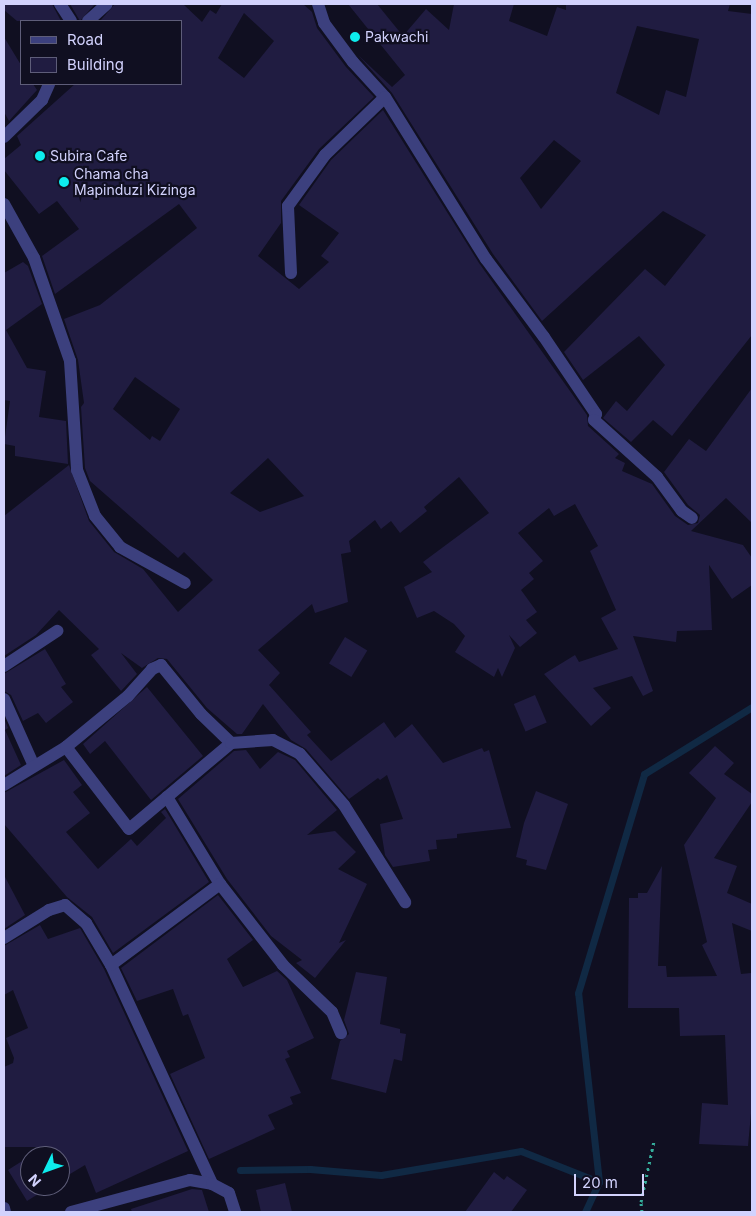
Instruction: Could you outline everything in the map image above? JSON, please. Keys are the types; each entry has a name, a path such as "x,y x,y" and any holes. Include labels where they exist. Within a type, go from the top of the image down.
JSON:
{"street":[{"path":"60,4 70,20"},
{"path":"89,20 107,4"},
{"path":"318,4 324,23 353,62 385,97 486,259 544,337 596,414 594,420 657,477 682,511 692,518"},
{"path":"4,137 24,120 42,100 48,85"},
{"path":"291,273 288,206 325,155 385,97"},
{"path":"4,204 34,258 70,361 77,470 95,516 120,547 185,582"},
{"path":"4,666 57,631"},
{"path":"4,784 66,748 128,696 152,669 160,665 201,714 231,743"},
{"path":"4,699 34,766"},
{"path":"66,748 129,829 231,743 272,740 300,754 344,805 405,902"},
{"path":"167,797 220,884 283,965 332,1012 341,1033"},
{"path":"111,965 220,884"},
{"path":"4,938 49,910 65,905 86,923 111,965 212,1184"},
{"path":"72,1212 190,1180 212,1184 229,1193 235,1212"},
{"path":"4,1208 5,1212"}],"path":[{"path":"642,1212 641,1202 654,1141"}],"building":[{"path":"4,4 52,4 60,20 17,21 4,10"},
{"path":"70,4 95,4 81,20"},
{"path":"115,4 183,4 202,22 210,10 216,14 222,4 303,4 312,12 317,28 346,67 374,97 319,149 281,201 281,223 258,256 299,289 329,262 321,256 339,233 299,205 331,160 383,110 479,263 587,415 588,426 619,454 615,458 625,463 622,471 652,484 675,516 688,525 698,523 700,515 688,505 664,472 689,439 706,451 752,388 752,523 726,498 691,531 743,545 752,558 752,585 732,599 709,565 712,630 677,631 676,642 633,636 653,691 643,696 632,676 593,688 611,708 591,726 544,674 575,655 579,662 618,649 601,618 616,610 590,551 598,546 575,504 554,516 549,508 518,533 543,561 529,573 534,579 521,590 537,612 526,620 537,633 520,647 509,635 515,648 502,677 498,668 494,677 455,652 465,636 454,624 434,611 417,618 404,587 432,572 423,562 489,513 459,477 424,507 427,511 400,533 391,521 381,529 375,520 349,541 351,552 341,554 348,602 315,613 312,604 258,650 280,673 269,685 311,732 307,735 331,761 384,722 395,738 412,724 443,763 482,748 484,752 489,750 511,828 457,834 457,838 436,840 437,849 428,850 430,861 393,867 385,855 380,824 403,819 387,775 380,780 378,778 349,799 306,749 291,740 263,704 242,734 237,734 207,708 167,659 158,658 142,668 121,653 137,674 121,691 91,655 99,649 59,610 36,635 4,656 4,516 69,465 89,521 114,552 143,569 178,612 213,580 184,552 178,558 90,481 85,468 81,407 84,403 78,360 64,319 100,305 197,228 179,204 55,294 42,256 79,229 57,201 39,214 4,170 4,159 21,145 17,136 74,85 182,85 182,20 101,20","holes":["244,13 274,41 244,78 218,58","135,377 180,409 160,441 152,436 150,440 113,409","268,458 304,496 260,512 230,493"]},
{"path":"348,4 377,4 403,36 426,9 449,30 454,4 514,4 509,21 547,36 557,7 566,10 566,4 730,4 728,11 752,14 752,335 672,436 653,420 631,442 603,418 616,401 627,411 665,365 639,336 583,380 564,352 645,269 665,286 706,235 663,211 542,321 493,254 392,93 358,55 392,87 405,75","holes":["637,26 699,39 686,97 666,90 659,115 616,93","554,140 581,161 541,209 520,178"]},
{"path":"4,37 20,63 20,85 34,85 37,90 9,121 4,112"},
{"path":"23,262 28,266 42,304 6,330 27,368 46,371 39,417 66,421 68,464 15,456 15,446 4,444 10,401 4,400 4,273"},
{"path":"345,637 367,650 351,677 329,664"},
{"path":"45,649 66,684 61,687 73,702 46,723 38,713 23,721 11,695 4,691 4,674"},
{"path":"147,687 203,756 151,800 105,741 90,754 83,744"},
{"path":"535,695 547,723 526,732 514,704"},
{"path":"4,718 8,728 5,730 21,765 4,776"},
{"path":"715,746 734,763 724,774 752,794 752,802 714,858 737,866 727,893 752,904 752,931 732,923 741,974 751,973 752,1102 748,1146 699,1144 702,1103 728,1105 725,1035 680,1036 679,1008 628,1008 629,898 638,898 638,893 647,893 662,866 658,966 666,966 667,977 717,976 702,945 707,942 684,845 716,798 689,773"},
{"path":"246,750 260,769 278,752 295,760 337,810 307,835 335,831 356,852 338,869 367,884 339,943 346,940 315,978 296,963 302,960 271,936 227,879 178,799 234,751"},
{"path":"64,760 82,785 73,792 90,813 66,832 98,869 131,839 137,846 166,818 161,812 165,809 209,882 113,953 92,917 67,897 4,824 4,793"},
{"path":"536,791 568,804 546,870 526,865 527,860 516,857 524,823"},
{"path":"4,875 25,915 4,929"},
{"path":"218,895 253,940 227,959 243,987 277,971 287,980 314,1038 287,1051 290,1057 285,1059 301,1093 290,1097 293,1104 268,1115 275,1129 209,1159 170,1074 205,1058 188,1014 183,1016 173,989 137,1001 121,968"},
{"path":"40,925 48,939 80,928 104,969 188,1151 96,1193 85,1165 70,1174 70,1146 4,1147 4,1067 13,1063 14,1058 6,1038 28,1028 13,990 4,995 4,946"},
{"path":"356,972 387,977 380,1024 400,1029 400,1033 406,1034 402,1061 394,1059 386,1093 331,1079 340,1041 349,1034 344,1020"},
{"path":"20,1162 20,1190 8,1170"},
{"path":"494,1172 504,1180 507,1176 527,1190 511,1212 465,1212"},
{"path":"285,1183 292,1212 261,1212 256,1190"},
{"path":"192,1189 202,1190 209,1212 132,1212 131,1209"},
{"path":"24,1196 35,1196 27,1201"}],"waterway":[{"path":"585,1212 599,1182 578,993 644,774 752,707"},
{"path":"240,1170 310,1169 381,1175 521,1151 599,1182"}],"place":[{"name":"Pakwachi","path":"355,37"},
{"name":"Subira Cafe","path":"40,156"},
{"name":"Chama cha Mapinduzi Kizinga","path":"64,182"}]}
